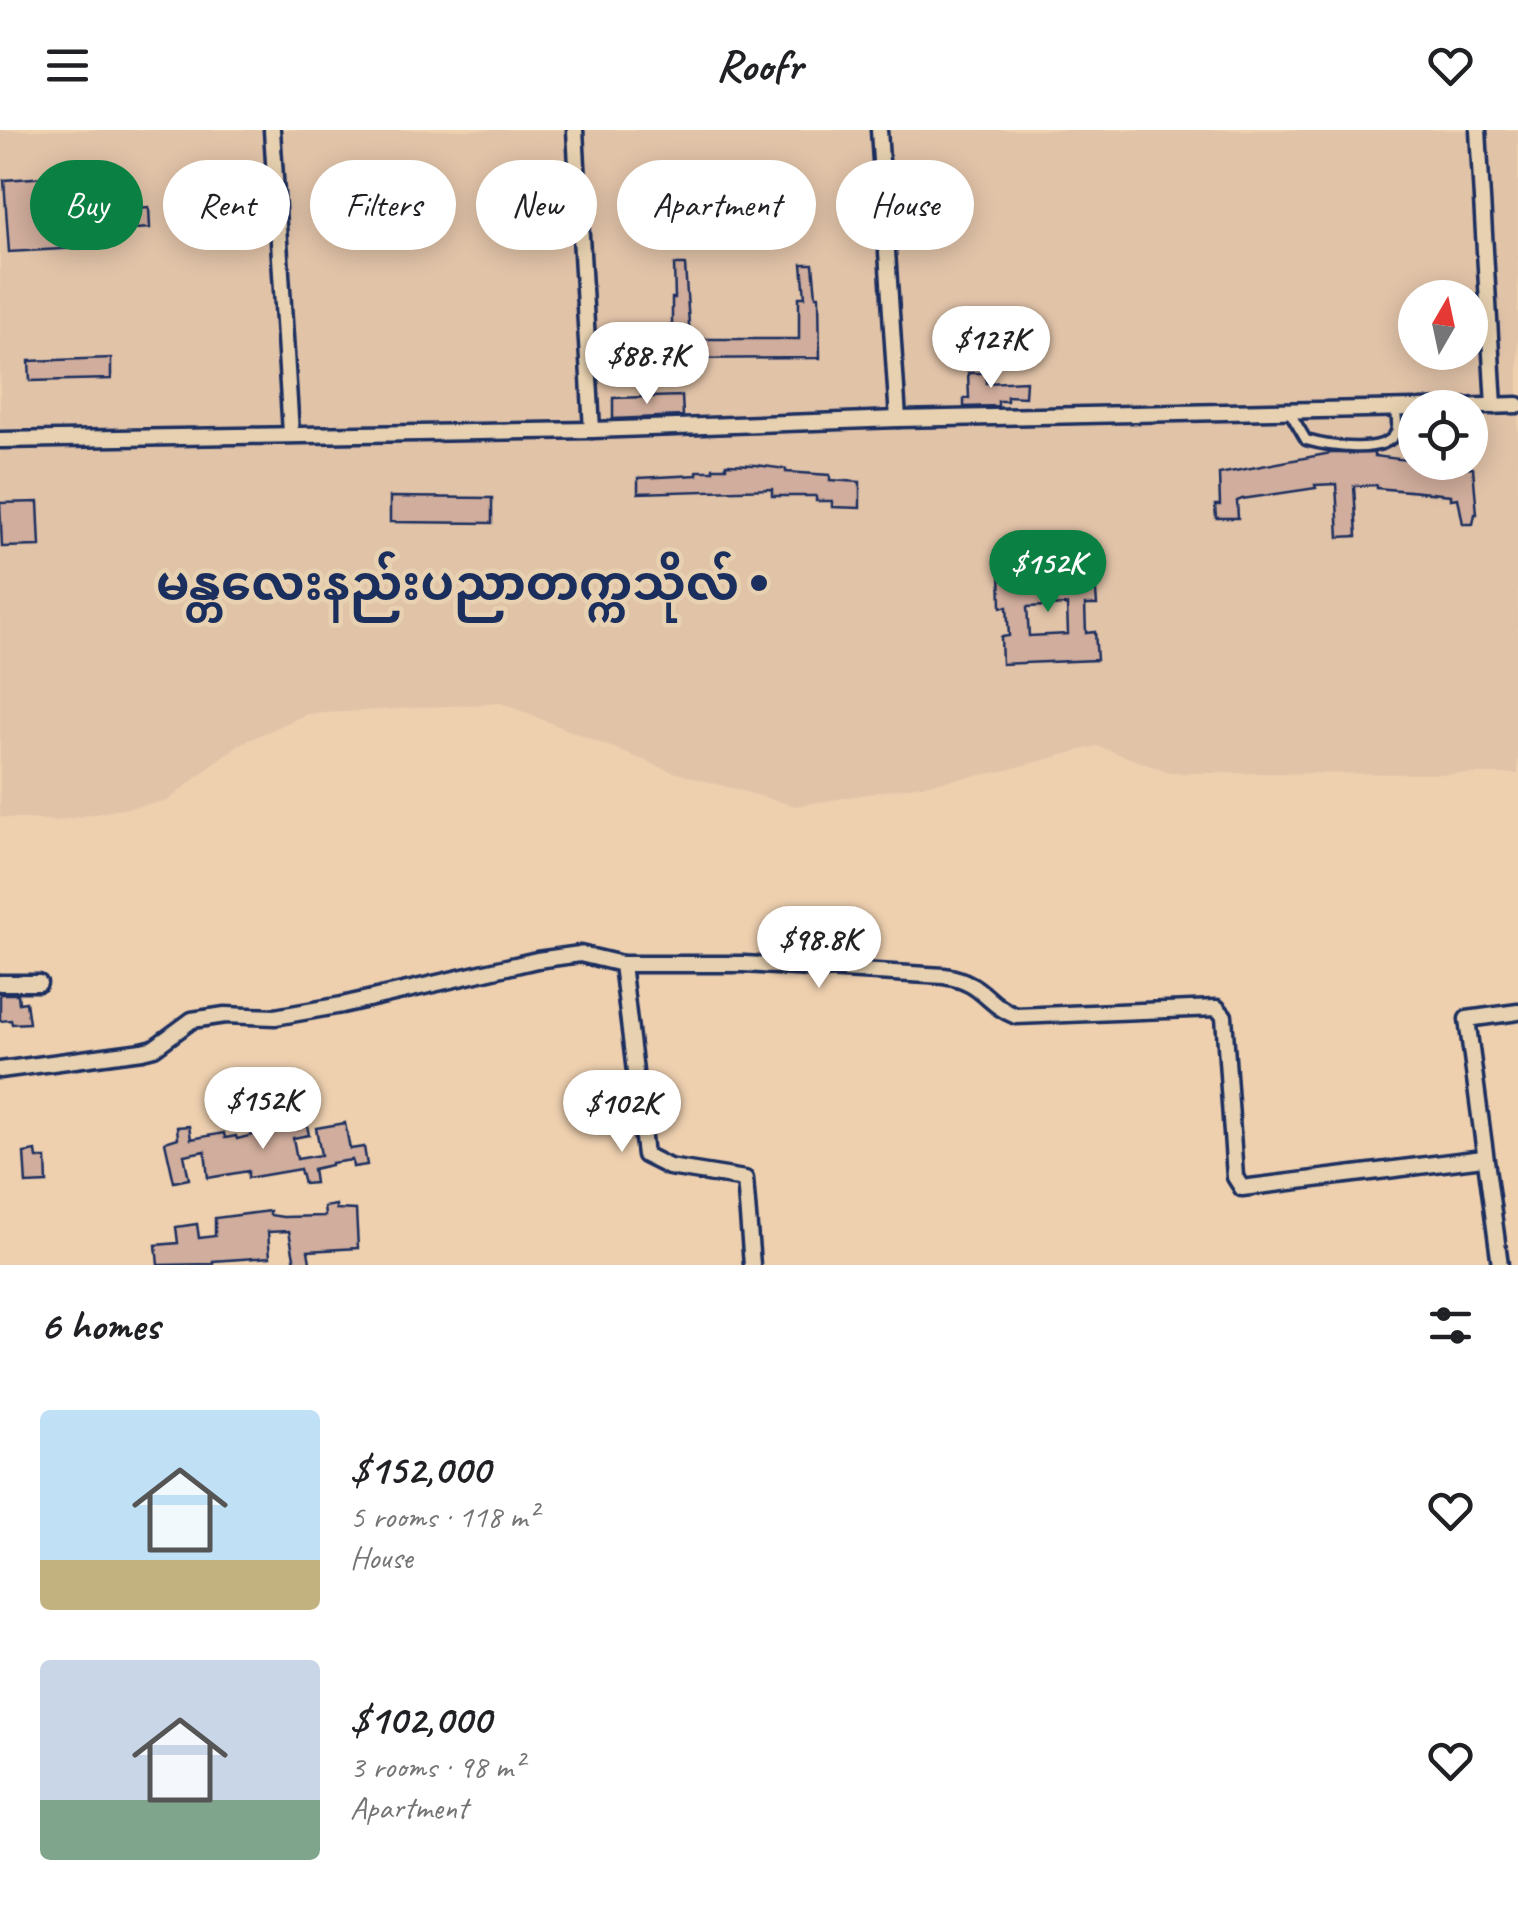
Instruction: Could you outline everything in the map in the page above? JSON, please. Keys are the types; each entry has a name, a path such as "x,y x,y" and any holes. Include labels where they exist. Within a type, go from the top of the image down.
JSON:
{"street":[{"path":"272,130 290,433"},
{"path":"575,130 592,430"},
{"path":"879,130 898,419"},
{"path":"1478,130 1494,406"},
{"path":"1488,406 1518,405"},
{"path":"0,440 592,430 1395,408"},
{"path":"0,1070 154,1048 192,1020 225,1015 275,1016 342,1005 536,960 580,954 622,964 744,964 944,976 968,981 1016,1016 1217,1008 1224,1016 1235,1177 1242,1188 1483,1158"},
{"path":"622,964 645,1155 670,1167 745,1179 752,1265"},
{"path":"0,983 39,983"},
{"path":"1500,1265 1467,1019 1518,1012"}],"lane":[{"path":"1289,411 1306,440 1330,447 1384,445 1398,426 1395,408"}],"shaded area":[{"name":"မန္တလေးနည်းပညာတက္ကသိုလ်","path":"0,130 1518,130 1518,774 1170,773 1097,746 999,772 796,806 673,772 501,703 307,714 238,745 167,801 56,821 0,817"}],"building":[{"path":"30,178 30,250 44,250 9,252 4,180"},
{"path":"143,207 149,207 150,228 143,228"},
{"path":"802,264 813,264 819,296 820,358 668,359 675,298 674,265 685,265 690,339 799,339 799,297 805,297"},
{"path":"111,358 111,379 30,381 29,361"},
{"path":"968,373 986,373 986,383 1026,381 1025,397 1007,396 1007,401 998,401 998,406 964,407 964,398 969,398"},
{"path":"682,396 683,416 613,419 613,398"},
{"path":"1331,453 1374,453 1398,459 1398,480 1474,480 1477,514 1473,524 1463,524 1458,498 1451,499 1451,495 1377,485 1354,486 1357,536 1339,537 1336,484 1242,499 1237,501 1238,518 1216,518 1215,505 1220,505 1219,474"},
{"path":"726,464 786,469 830,475 830,480 860,482 860,508 832,507 832,501 816,501 816,496 772,496 772,489 638,493 638,478 697,475 697,471 726,468"},
{"path":"390,497 492,498 492,523 390,522"},
{"path":"38,502 40,546 2,547 0,503"},
{"path":"1094,567 1097,605 1085,605 1086,633 1095,632 1097,660 1002,664 1001,637 1009,636 1007,607 1001,607 1000,570","holes":["1067,605 1068,634 1029,636 1027,607"]},
{"path":"0,994 18,994 19,1003 26,1002 29,1023 0,1021"},
{"path":"306,1121 309,1135 293,1138 297,1159 321,1155 316,1128 345,1123 350,1149 364,1147 367,1165 353,1167 352,1160 331,1163 313,1169 315,1183 304,1184 300,1169 248,1178 248,1171 208,1178 205,1151 184,1155 189,1179 174,1182 165,1142 178,1138 177,1127 189,1126 191,1139 224,1133 225,1138 237,1139"},
{"path":"36,1151 37,1158 46,1158 47,1183 26,1184 24,1153"},
{"path":"336,1205 336,1209 356,1210 358,1248 308,1251 310,1262 295,1263 289,1231 268,1232 270,1257 158,1265 156,1245 178,1243 176,1227 197,1224 199,1238 215,1236 215,1218 270,1211 270,1215 283,1217 325,1216 324,1207"}],"place":[{"name":"မန္တလေးနည်းပညာတက္ကသိုလ်","path":"759,583"}]}
